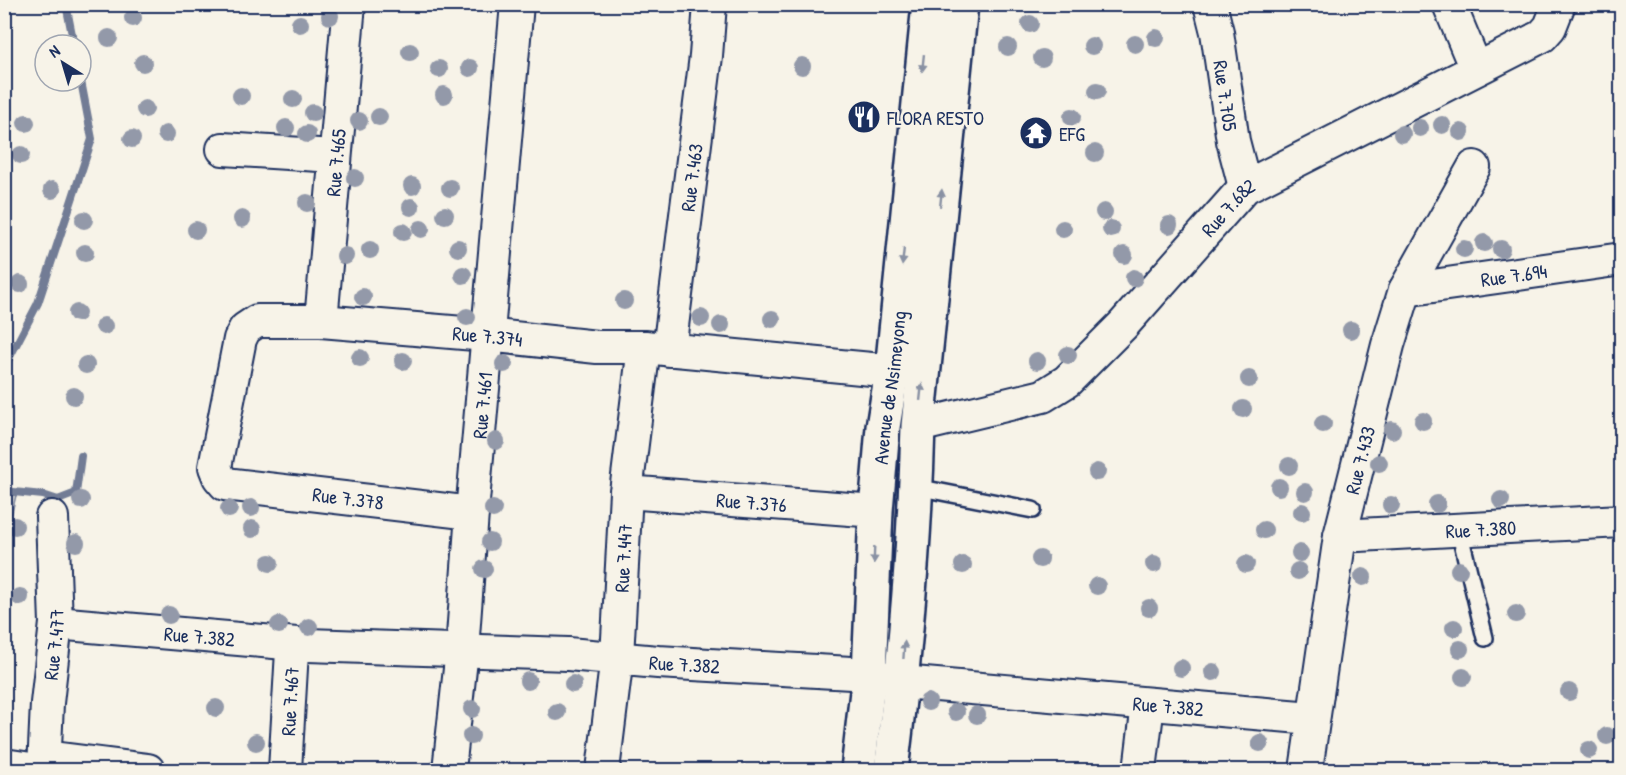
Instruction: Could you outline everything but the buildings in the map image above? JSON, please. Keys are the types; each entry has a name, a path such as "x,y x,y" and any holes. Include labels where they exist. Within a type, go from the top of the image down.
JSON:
{"main road":[{"name":"Avenue de Nsimeyong","path":"858,771 869,674 876,511 883,427 892,371 929,4"},
{"name":"Avenue de Nsimeyong","path":"891,771 902,682 916,487 918,426 961,4"}],"street":[{"name":"Rue 7.465","path":"321,321 349,4"},
{"name":"Rue 7.461","path":"449,771 462,650 487,335 518,4"},
{"name":"Rue 7.463","path":"656,349 706,56 710,4"},
{"name":"Rue 7.705","path":"1210,4 1217,32 1233,141 1245,187"},
{"path":"1449,4 1476,69"},
{"name":"Rue 7.682","path":"918,426 1043,396 1067,381 1123,326 1245,187 1542,36 1550,27 1559,4"},
{"path":"223,150 335,156"},
{"name":"Rue 7.433","path":"1306,771 1340,536 1388,345 1404,290 1474,167"},
{"name":"Rue 7.694","path":"1404,290 1622,259"},
{"name":"Rue 7.374","path":"225,484 215,467 240,339 245,329 257,321 321,321 597,347 656,349 892,371"},
{"name":"Rue 7.447","path":"603,771 617,657 626,492 656,349"},
{"name":"Rue 7.378","path":"225,484 472,513"},
{"name":"Rue 7.376","path":"626,492 876,511"},
{"name":"Rue 7.477","path":"45,771 47,703 56,623 52,517"},
{"name":"Rue 7.380","path":"1340,536 1622,521"},
{"name":"Rue 7.382","path":"56,623 308,645 617,657 658,662 869,674 902,682 1312,718"},
{"name":"Rue 7.467","path":"284,769 292,651 296,646 308,645"},
{"path":"1140,771 1148,704"},
{"path":"45,771 51,763 61,759 148,771"},
{"path":"4,765 38,771"}],"lane":[{"path":"916,487 1033,510"},
{"path":"1459,530 1485,638"}],"shaded area":[{"path":"5,487 17,491 9,525 5,524"}],"waterway":[{"path":"66,4 72,33"},
{"path":"4,368 38,303 92,139 83,93"},
{"path":"4,491 43,495 58,500 76,493 81,456"}],"place":[{"name":"FLORA RESTO","path":"864,117"},
{"name":"EFG","path":"1036,133"}]}
